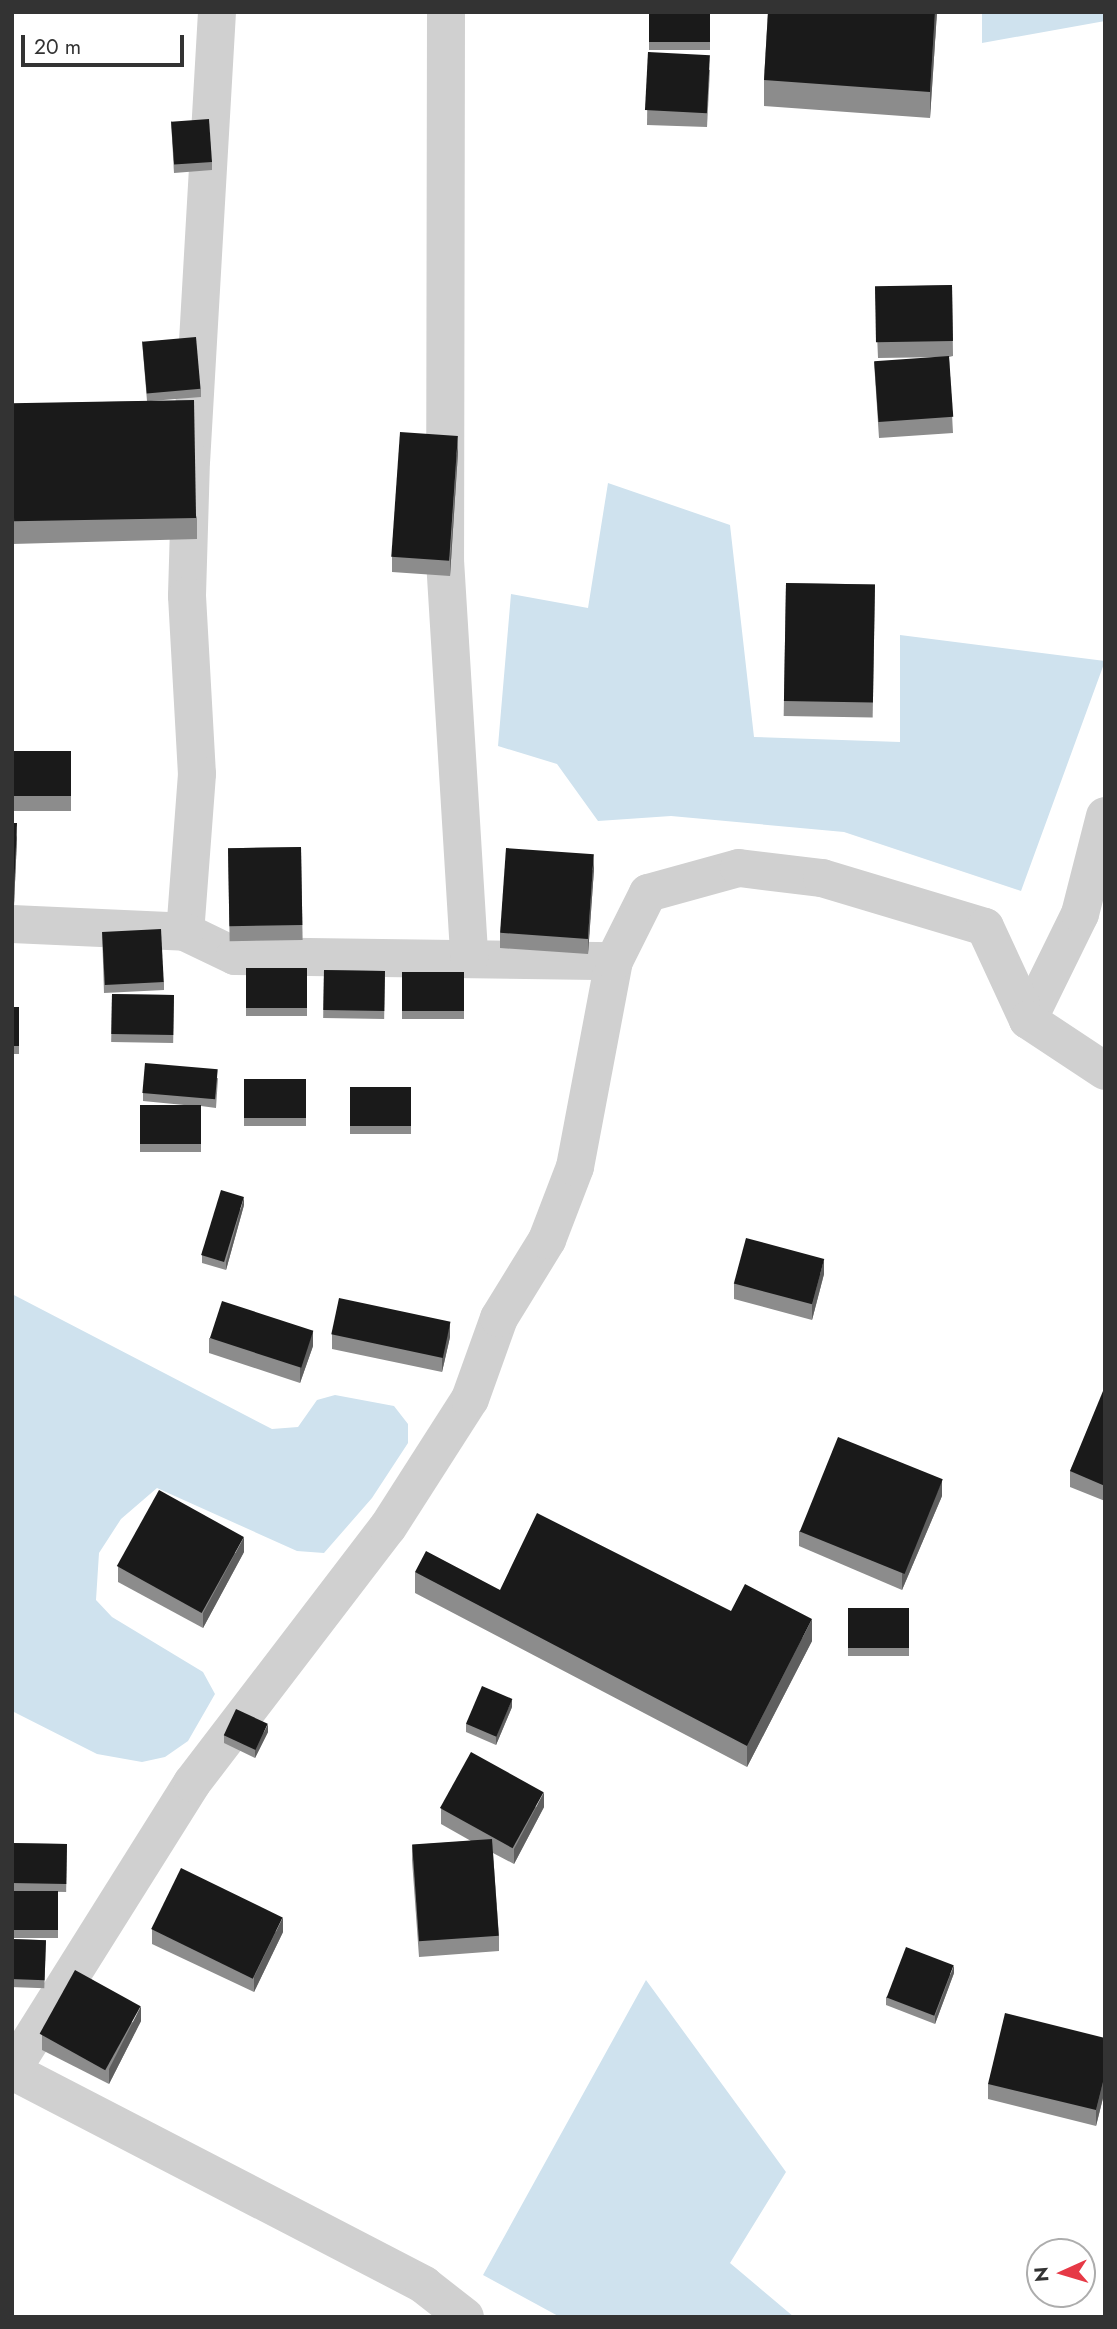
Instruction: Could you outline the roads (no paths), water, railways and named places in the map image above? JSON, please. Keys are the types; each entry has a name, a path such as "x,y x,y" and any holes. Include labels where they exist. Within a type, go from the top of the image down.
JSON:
{"street":[{"path":"185,932 197,774 187,597 191,460 217,12"},
{"path":"446,12 445,560 469,957"},
{"path":"1028,1020 1080,914 1105,816"},
{"path":"465,2317 424,2285 12,2071 192,1783 388,1527 470,1399 499,1318 547,1240 575,1167 614,961 649,893 739,868 822,878 985,927 1028,1020 1105,1071"},
{"path":"12,924 185,932 235,956 614,961"}],"water":[{"path":"982,12 1105,12 1105,21 982,43"},
{"path":"608,483 730,525 754,737 900,742 900,635 1105,661 1021,891 844,832 671,816 598,821 557,764 498,746 511,594 588,608"},
{"path":"12,1294 272,1429 298,1427 317,1400 335,1395 394,1406 408,1424 408,1443 372,1498 324,1553 297,1551 157,1488 121,1519 99,1553 96,1600 112,1617 203,1672 215,1694 188,1741 165,1757 142,1762 97,1754 12,1711"},
{"path":"646,1980 786,2172 730,2263 794,2317 560,2317 483,2275"}]}
